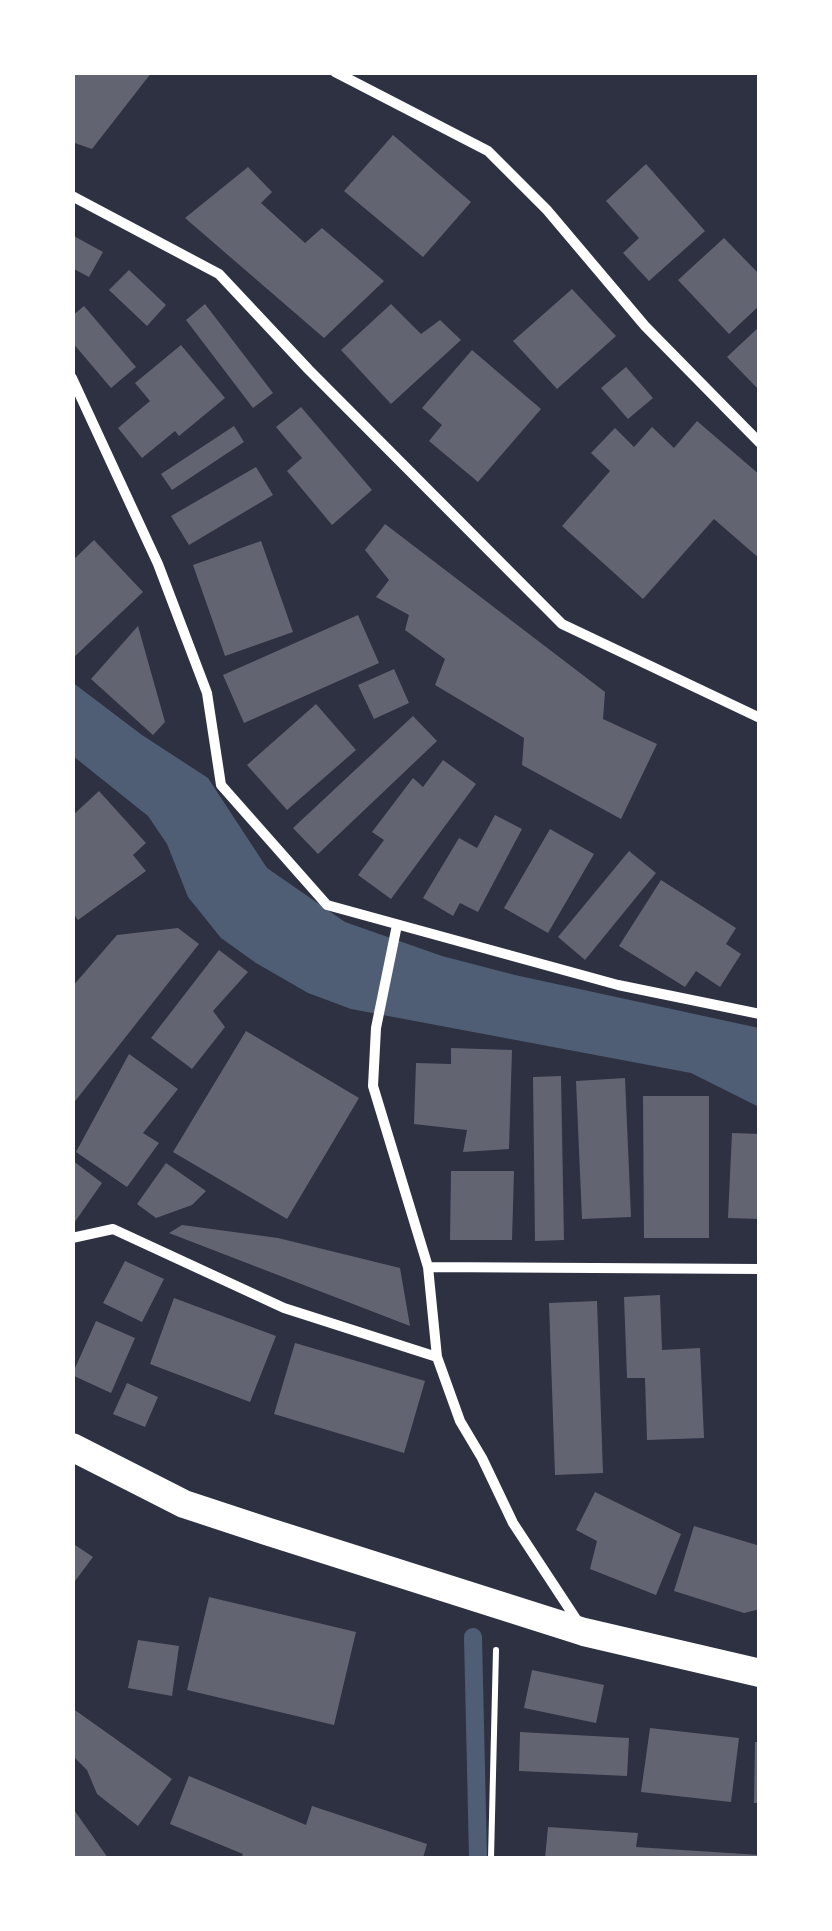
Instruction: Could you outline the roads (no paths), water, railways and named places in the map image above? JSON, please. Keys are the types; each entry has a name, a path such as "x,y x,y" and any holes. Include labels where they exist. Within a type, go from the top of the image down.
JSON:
{"highway":[{"path":"72,1448 184,1504 584,1632 760,1673"}],"street":[{"path":"335,72 488,151 548,210 646,326 760,443"},
{"path":"72,196 219,274 562,624 760,718"},
{"path":"72,378 158,564 208,693 222,785 327,905 618,985 760,1014"},
{"path":"397,926 376,1028 372,1086 428,1267 437,1357 460,1421 513,1522 584,1632"},
{"path":"72,1238 114,1229 284,1308 437,1357"},
{"path":"428,1267 760,1269"}],"water":[{"path":"72,682 208,778 267,868 345,922 442,956 515,975 759,1028 759,1107 691,1073 351,1009 308,993 256,963 221,938 188,897 167,844 148,816 73,756"}],"waterway":[{"path":"473,1637 478,1858"}]}
